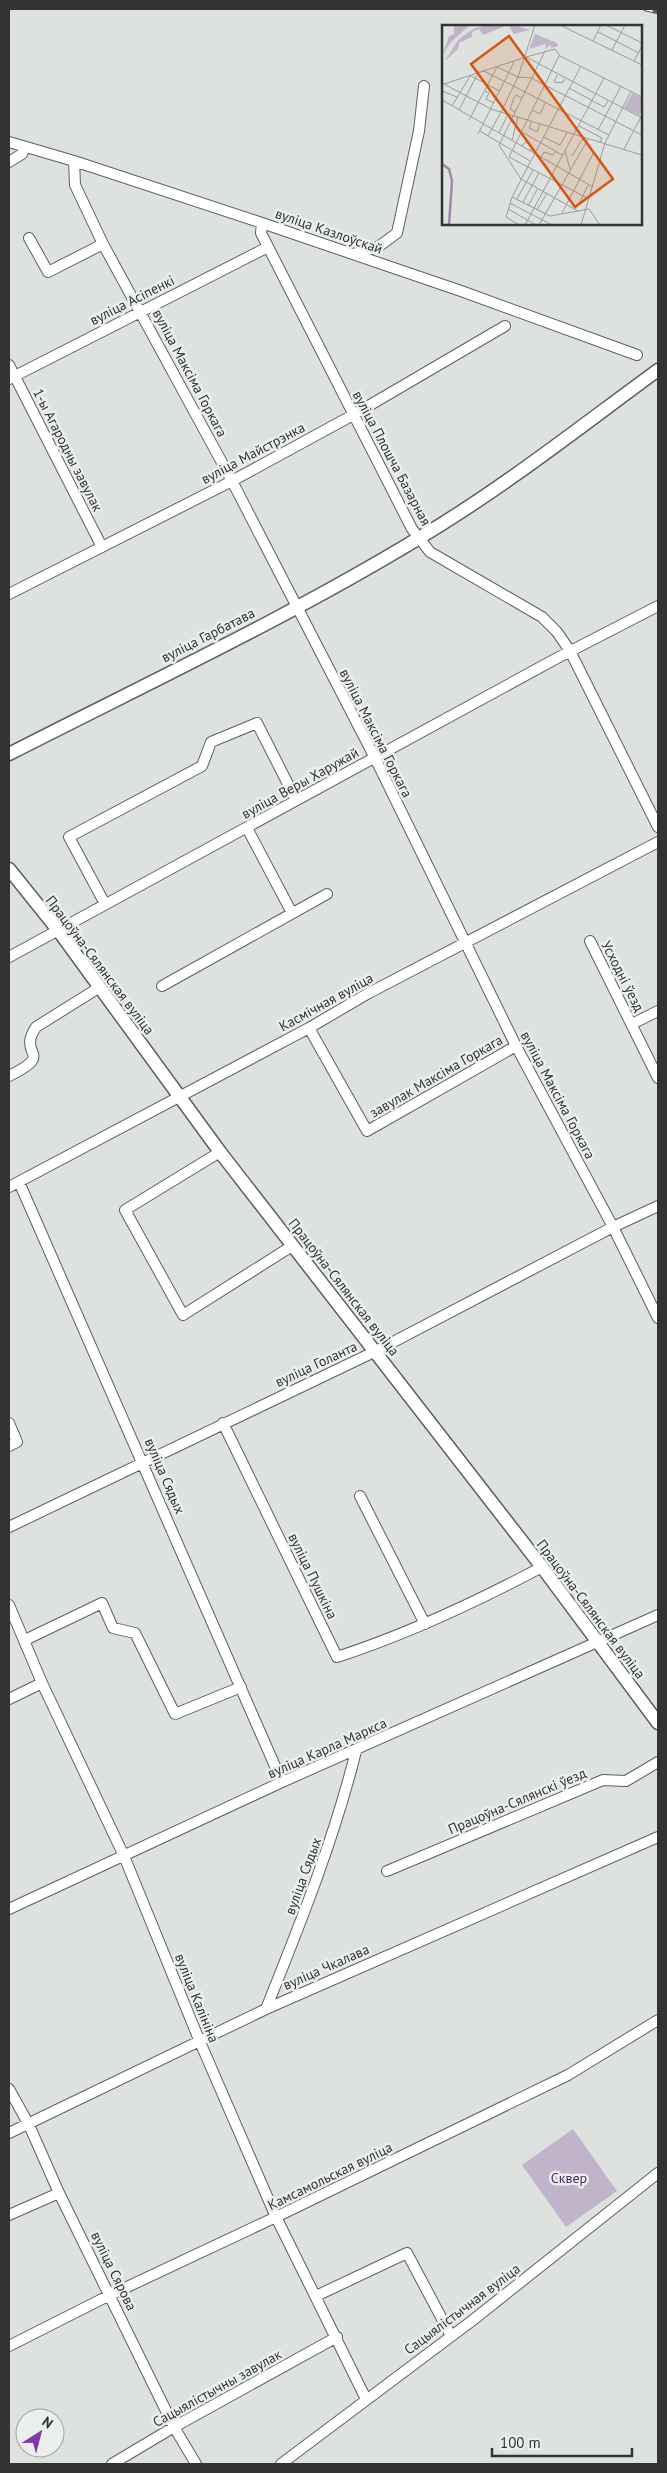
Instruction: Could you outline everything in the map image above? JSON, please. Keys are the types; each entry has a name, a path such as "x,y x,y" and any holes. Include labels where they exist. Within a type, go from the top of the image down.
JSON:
{"main road":[{"name":"вуліца Гарбатава","path":"9,754 296,607 419,538 522,469 658,370"},
{"name":"Працоўна-Сялянская вуліца","path":"11,875 58,930 220,1152 542,1567 597,1644 658,1723"}],"street":[{"path":"352,255 378,247 397,233 419,131 424,86"},
{"name":"вуліца Казлоўскай","path":"9,142 74,161 262,223 461,291 637,355"},
{"path":"9,162 22,154 25,147"},
{"name":"вуліца Максіма Горкага","path":"74,161 75,185 104,244 232,481 375,758 516,1046 613,1227 658,1318"},
{"name":"вуліца Плошча Базарная","path":"262,223 261,233 353,414 419,538 430,552 542,617 557,632 570,651 658,828"},
{"path":"30,238 48,272 104,244"},
{"name":"вуліца Асіпенкі","path":"12,378 141,310 268,247"},
{"name":"вуліца Майстрэнка","path":"9,594 232,481 506,326"},
{"name":"1-ы Агародны завулак","path":"9,365 12,378 102,547"},
{"name":"вуліца Веры Харужай","path":"9,957 570,651 658,606"},
{"path":"105,904 69,837 202,766 211,742 256,723 296,800"},
{"path":"247,828 292,913"},
{"name":"Касмічная вуліца","path":"9,1187 309,1028 367,994 658,842"},
{"path":"162,986 327,894"},
{"name":"Усходні ўезд","path":"590,941 658,1078"},
{"path":"9,1076 29,1066 33,1061 34,1056 28,1044 29,1036 36,1027 100,987"},
{"name":"Усходні ўезд","path":"632,1024 658,1011"},
{"name":"завулак Максіма Горкага","path":"309,1028 367,1131 516,1046"},
{"path":"220,1152 124,1210 183,1316 292,1246"},
{"name":"вуліца Сядых","path":"19,1182 143,1461 282,1782"},
{"name":"вуліца Голанта","path":"9,1527 143,1461 376,1351 613,1227 658,1206"},
{"path":"9,1423 17,1442 9,1446"},
{"name":"вуліца Пушкіна","path":"223,1423 337,1657 389,1640 496,1592 542,1567"},
{"path":"360,1496 425,1624"},
{"path":"25,1640 102,1603 113,1628 135,1633 175,1714 241,1687"},
{"name":"вуліца Калініна","path":"9,1605 42,1683 124,1856 200,2042 276,2217 366,2399"},
{"name":"вуліца Карла Маркса","path":"9,1909 282,1782 597,1644 658,1615"},
{"path":"9,1699 42,1683"},
{"name":"вуліца Сядых","path":"266,2008 317,1882 346,1791 356,1751"},
{"name":"Працоўна-Сялянскі ўезд","path":"386,1871 603,1780 626,1781 658,1762"},
{"name":"вуліца Чкалава","path":"9,2133 200,2042 266,2008 658,1837"},
{"name":"Камсамольская вуліца","path":"9,2346 110,2295 276,2217 568,2075 658,2020"},
{"name":"вуліца Сярова","path":"9,2089 29,2125 59,2193 174,2427 196,2464"},
{"name":"Сацыялістычная вуліца","path":"281,2464 451,2336 658,2173"},
{"path":"9,2215 59,2193"},
{"path":"316,2296 407,2252 451,2336"},
{"name":"Сацыялістычны завулак","path":"112,2464 174,2427 337,2337"}],"green space":[{"name":"Сквер","path":"573,2129 617,2191 566,2227 522,2165"}],"railway":[{"path":"645,9 658,12"}]}
